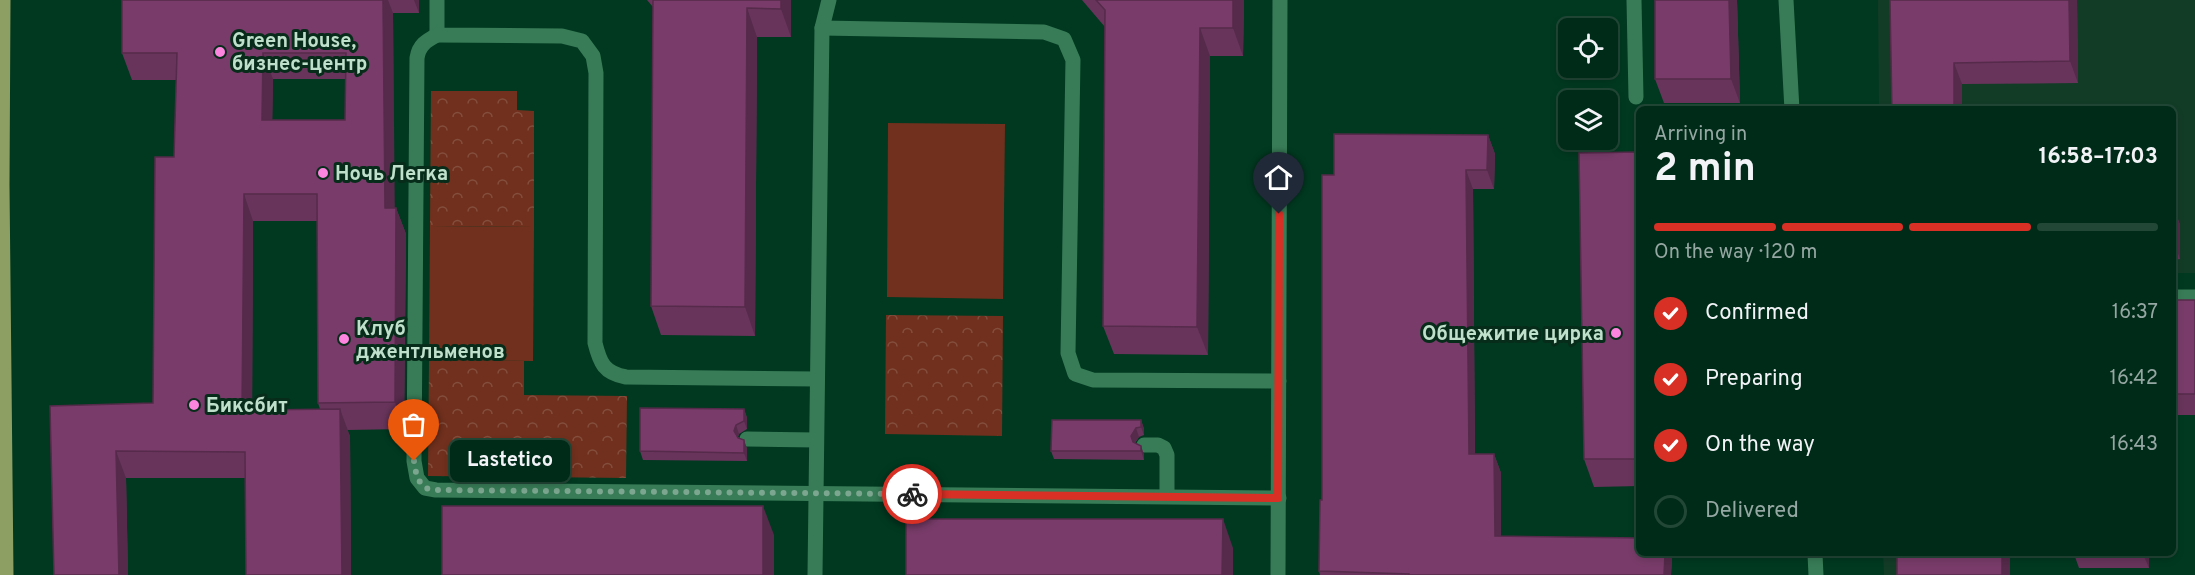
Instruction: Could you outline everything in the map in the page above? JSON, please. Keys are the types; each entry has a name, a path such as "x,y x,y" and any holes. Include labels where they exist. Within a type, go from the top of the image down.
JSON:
{"main road":[{"path":"3,0 2,185 6,575"}],"street":[{"path":"437,0 437,35"},
{"path":"814,575 822,28 829,0"},
{"path":"1278,575 1280,0"},
{"path":"1634,0 1636,97"},
{"path":"1786,0 1792,106"},
{"path":"822,28 1044,32 1064,39 1073,60 1068,353 1075,374 1093,380 1279,381"},
{"path":"817,379 614,375 600,363 595,343 596,73 593,56 582,41 562,36 437,35 418,48 414,461 417,478 425,488 436,490 1278,498"},
{"path":"2176,297 2195,297"},
{"path":"747,440 816,440"},
{"path":"1144,445 1158,445 1164,448 1167,455 1167,496"},
{"path":"1815,556 1816,575"}],"shaded area":[{"path":"1878,0 2195,0 2195,273 2176,273 2176,106 1879,106"},
{"path":"1883,556 1971,556 1971,575 1884,575"}],"green space":[{"path":"431,91 517,91 517,110 534,111 534,227 430,226"},
{"path":"888,123 1005,124 1003,299 887,297"},
{"path":"430,226 534,227 533,361 429,360"},
{"path":"886,315 1003,316 1002,436 885,434"},
{"path":"429,360 524,361 524,395 627,396 626,478 428,476"}],"building":[{"path":"122,0 383,0 385,208 396,208 395,402 318,403 317,194 244,194 242,410 340,409 342,575 246,575 245,452 116,451 119,575 54,575 50,406 153,403 155,157 174,157 177,53 122,53","holes":["263,53 346,53 345,120 262,120"]},
{"path":"653,0 781,0 781,9 747,8 745,307 651,306"},
{"path":"1096,0 1233,0 1233,28 1200,28 1197,327 1103,326 1105,10"},
{"path":"1655,0 1729,0 1731,79 1655,79"},
{"path":"1890,0 2069,0 2070,61 1954,63 1954,106 1892,106"},
{"path":"1334,134 1488,135 1487,170 1466,170 1469,454 1494,454 1495,536 1636,538 1636,556 1665,556 1664,575 1409,575 1319,571 1320,500 1322,500 1322,175 1334,175"},
{"name":"Общежитие цирка","path":"1636,152 1636,459 1584,459 1579,153"},
{"path":"2176,300 2195,300 2195,394 2176,394"},
{"path":"640,408 744,409 744,421 736,425 734,431 738,438 744,440 744,453 640,451"},
{"path":"1052,420 1141,420 1141,427 1136,428 1131,436 1133,442 1141,446 1141,451 1051,451"},
{"path":"442,506 763,506 763,575 442,575"},
{"path":"906,519 1223,519 1222,575 906,575"},
{"path":"1897,556 2002,556 2002,575 1897,575"}],"way so far":[{"path":"414,461 417,478 425,488 436,490 912,494"}],"place":[{"name":"Green House, бизнес-центр","path":"220,52"},
{"name":"Ночь Легка","path":"323,173"},
{"name":"Общежитие цирка","path":"1616,333"},
{"name":"Клуб джентльменов","path":"344,339"},
{"name":"Биксбит","path":"194,405"},
{"name":"Lastetico","path":"414,461"}],"route":[{"path":"912,494 1278,498 1279,214"}]}
